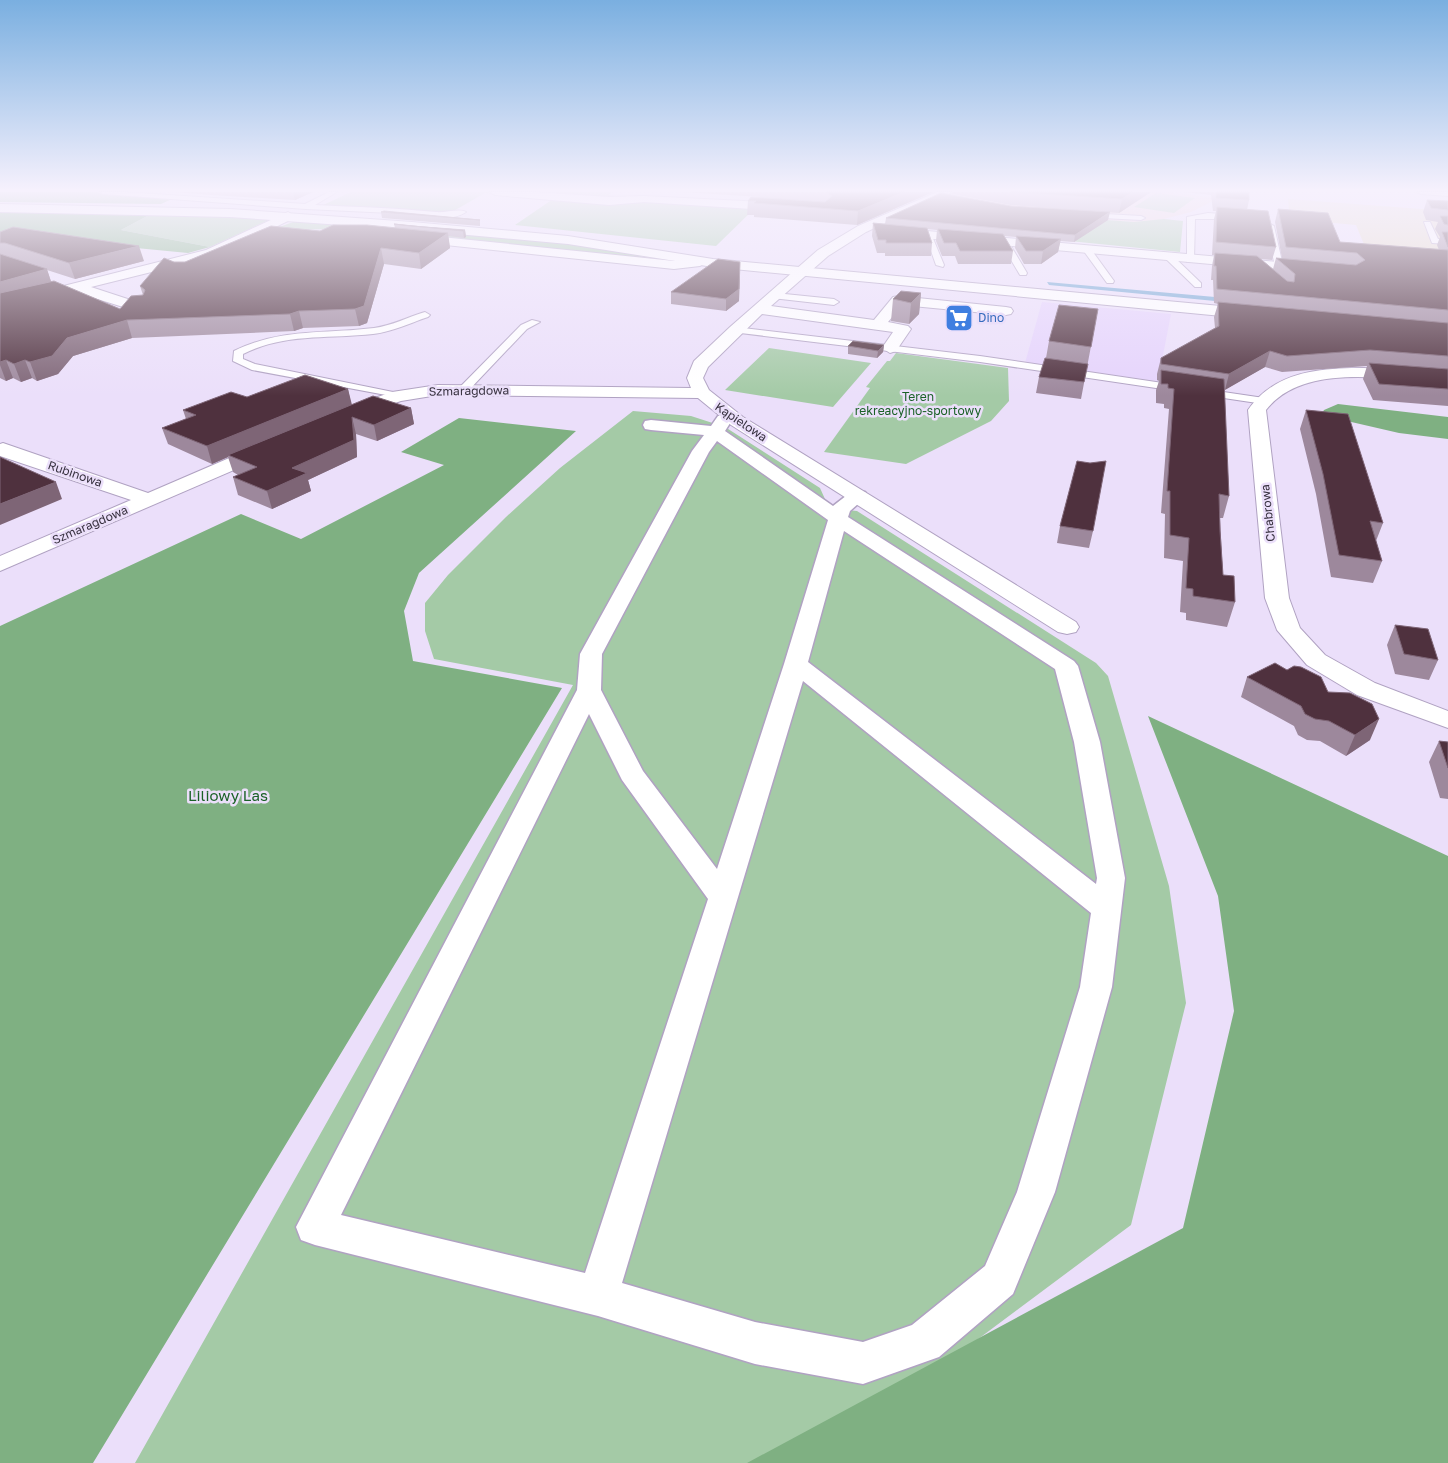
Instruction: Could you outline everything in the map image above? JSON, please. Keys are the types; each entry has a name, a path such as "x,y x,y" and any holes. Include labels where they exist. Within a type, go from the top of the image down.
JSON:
{"street":[{"path":"0,306 182,260"},
{"path":"628,260 674,265 700,262"},
{"path":"689,260 1264,315"},
{"name":"Kąpielowa","path":"722,423 702,393 695,378 700,365 735,330 816,260"},
{"path":"1194,260 1325,270"},
{"path":"50,278 141,308"},
{"path":"879,324 898,300 1006,311"},
{"path":"760,309 879,324 903,329 890,348"},
{"path":"1264,401 1284,385 1310,378 1371,374 1448,379"},
{"name":"Szmaragdowa","path":"335,420 398,396 438,390 702,393"},
{"name":"Chabrowa","path":"1264,401 1257,410 1277,598 1289,630 1316,660 1358,684 1448,720"},
{"path":"651,425 722,423 848,507 1066,666 1087,742 1111,878 1096,987 1036,1192 999,1280 924,1342 863,1363 755,1343 598,1296 315,1227 589,690 591,654 701,452 722,423"},
{"name":"Szmaragdowa","path":"0,564 282,442"},
{"name":"Rubinowa","path":"0,450 3,449 150,500"},
{"path":"848,507 1066,627"},
{"path":"598,1296 724,899 796,664 848,507"},
{"path":"796,664 1107,909"},
{"path":"589,690 632,774 724,899"}],"lane":[{"path":"938,260 940,265"},
{"path":"1016,260 1023,272"},
{"path":"1095,260 1110,281"},
{"path":"1172,260 1198,285"},
{"path":"1278,260 1279,266"},
{"path":"1256,265 1269,276"},
{"path":"827,311 842,291"},
{"path":"775,296 834,302"},
{"path":"398,396 252,367 238,361 238,352 252,344 274,338 376,330 425,316"},
{"path":"464,389 524,327 535,322"},
{"path":"735,330 890,348 1264,401"}],"shaded area":[{"path":"1371,260 1448,260 1448,312 1390,307"},
{"path":"1042,302 1171,314 1158,381 1025,363"}],"green space":[{"path":"769,348 871,363 833,407 725,390"},
{"name":"Teren rekreacyjno-sportowy","path":"896,353 1008,368 1009,401 991,421 906,464 824,452 870,388 866,387"},
{"path":"1338,404 1448,417 1448,439 1399,433 1321,415 1324,410"},
{"path":"633,411 691,416 725,427 820,488 829,508 857,511 1096,663 1108,676 1169,886 1186,1003 1131,1225 812,1463 135,1463 573,685 434,659 425,631 425,603 448,575 506,517 560,468"},
{"name":"Liliowy Las","path":"459,418 576,431 419,573 404,611 413,661 562,688 93,1463 0,1463 0,626 241,514 301,539 444,465 401,452"},
{"path":"1148,716 1448,856 1448,1463 747,1463 1183,1228 1234,1011 1218,896"}],"building":[{"path":"0,260 20,260 47,269 0,282"},
{"path":"60,260 80,260 69,263"},
{"path":"162,260 185,262 189,260 377,260 364,306 355,309 299,311 290,314 127,320 67,338 52,356 30,362 25,360 14,364 6,360 0,362 0,293 54,281 120,309 131,296 143,295 145,290 140,286"},
{"path":"716,260 740,262 739,289 726,299 671,292"},
{"path":"1214,260 1262,260 1287,281 1294,282 1295,274 1279,260 1356,265 1365,260 1448,260 1448,310 1217,289 1216,266 1214,266"},
{"path":"901,291 921,293 911,303 893,299"},
{"path":"1218,302 1448,323 1448,356 1370,350 1287,356 1270,351 1229,374 1161,364 1161,358 1219,326"},
{"path":"1059,305 1098,309 1091,347 1049,341"},
{"path":"853,341 884,345 878,351 848,346"},
{"path":"1045,358 1088,364 1084,382 1039,377"},
{"path":"1369,363 1448,369 1448,389 1379,384"},
{"path":"1161,370 1224,379 1229,496 1219,494 1220,531 1223,575 1234,576 1235,602 1193,596 1193,589 1186,588 1189,538 1170,535 1170,491 1167,491 1174,389 1168,388 1168,384 1161,384"},
{"path":"305,375 348,389 207,446 162,428 196,415 183,410 231,392 247,397"},
{"path":"373,396 411,408 374,425 352,417 354,440 292,468 307,473 267,491 233,477 257,467 228,455"},
{"path":"1306,410 1348,414 1383,523 1370,521 1382,561 1339,555 1323,474"},
{"path":"0,457 56,482 0,504"},
{"path":"1077,461 1090,463 1106,461 1093,531 1060,526"},
{"path":"1395,625 1428,629 1438,660 1404,654"},
{"path":"1275,663 1287,670 1294,666 1301,667 1321,677 1328,692 1350,693 1372,704 1379,719 1355,735 1329,721 1315,719 1305,714 1301,706 1247,677"},
{"path":"1439,741 1448,742 1448,768"}],"waterway":[{"path":"1049,283 1215,299"}],"place":[{"name":"Dino","path":"959,318"}]}
